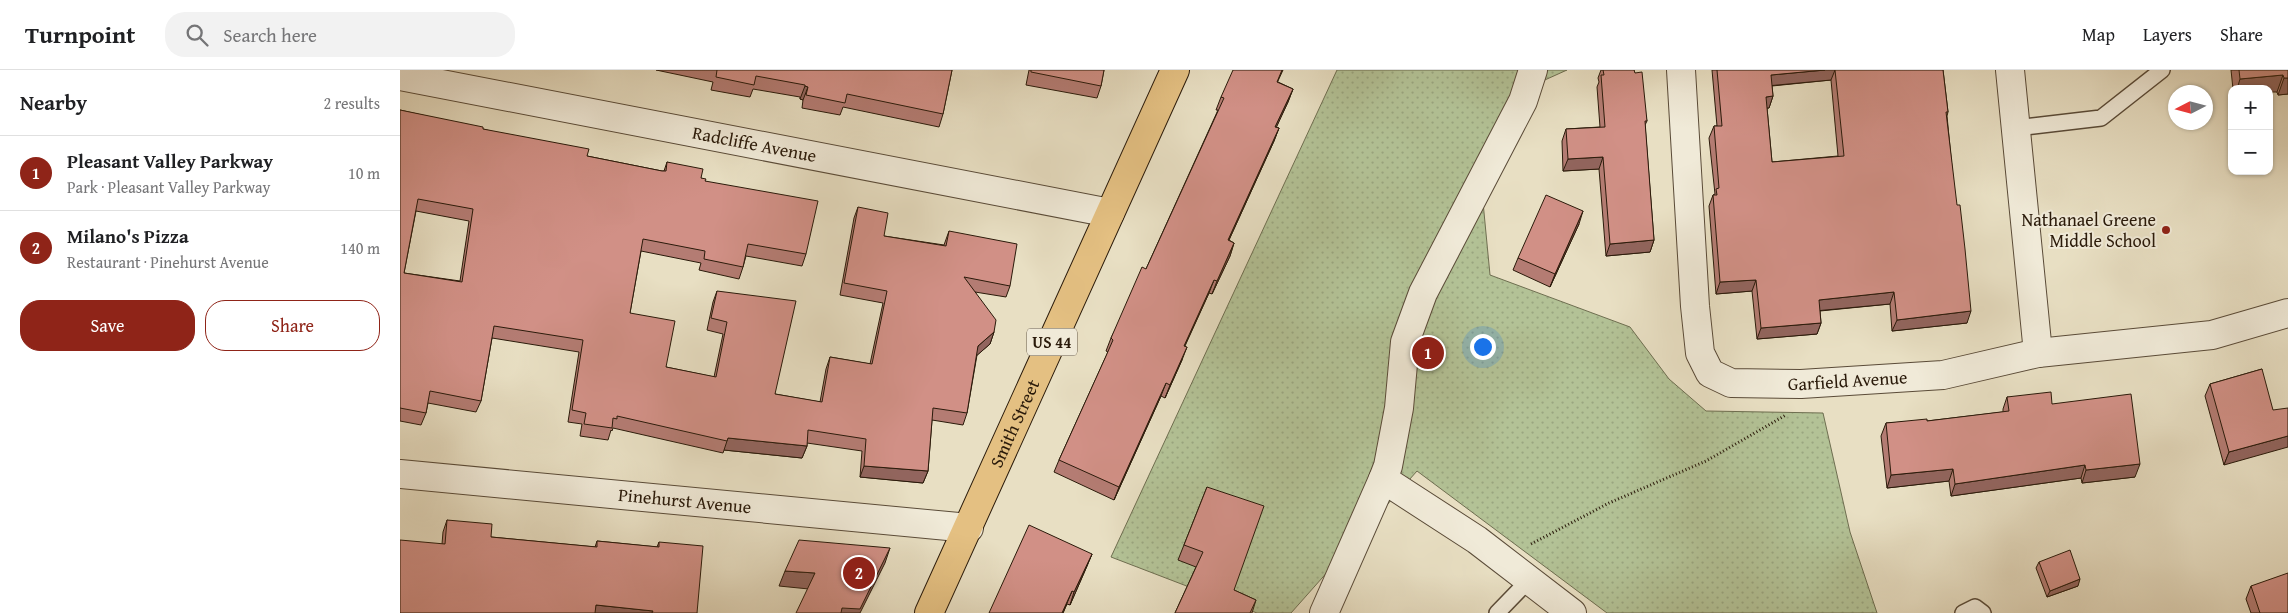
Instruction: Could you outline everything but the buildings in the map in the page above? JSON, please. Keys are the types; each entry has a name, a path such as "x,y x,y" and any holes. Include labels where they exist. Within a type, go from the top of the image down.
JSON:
{"main road":[{"name":"Smith Street","path":"929,613 1175,70"}],"street":[{"path":"1324,613 1388,466 1400,408 1404,342 1423,293 1523,101 1532,70"},
{"name":"Garfield Avenue","path":"1681,70 1695,306 1700,353 1710,373 1731,383 1810,384 1943,375 2038,353 2212,335 2288,313"},
{"path":"2010,70 2038,353"},
{"name":"Radcliffe Avenue","path":"400,76 1110,213"},
{"name":"Pinehurst Avenue","path":"400,474 969,528"},
{"path":"1383,479 1477,540 1572,613"}],"lane":[{"path":"2016,128 2101,118 2162,70"},
{"path":"1496,613 1529,580"},
{"path":"1963,613 1975,607 1983,613"}],"path":[{"path":"1504,560 1527,545 1609,503 1706,461 1802,406 1809,396 1810,384"}],"green space":[{"path":"1337,70 1567,70 1527,88 1481,181 1490,275 1630,327 1669,379 1706,411 1823,413 1850,532 1877,613 1607,613 1417,471 1291,613 1257,613 1111,557"}],"place":[{"name":"Nathanael Greene Middle School","path":"2166,230"},
{"name":"Pleasant Valley Parkway","path":"1428,353"},
{"name":"Milano's Pizza","path":"859,573"}]}
